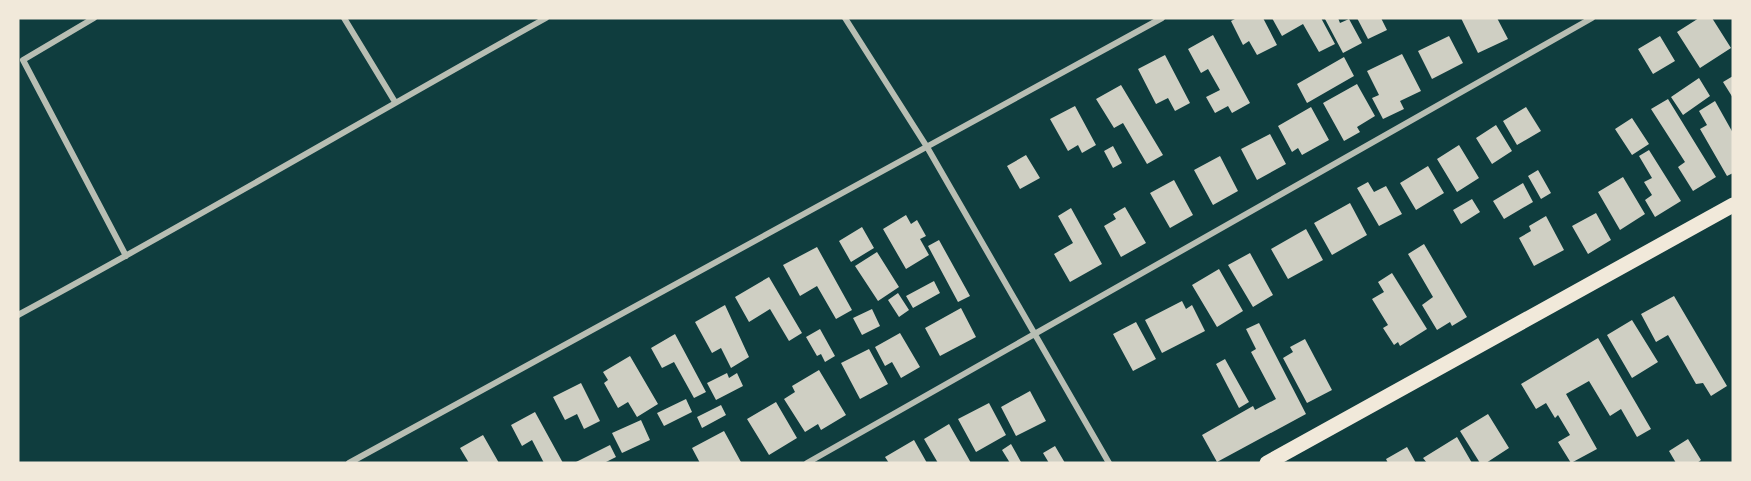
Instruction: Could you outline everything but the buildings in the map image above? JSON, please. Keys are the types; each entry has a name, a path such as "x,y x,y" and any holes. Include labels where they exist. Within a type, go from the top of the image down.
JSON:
{"main road":[{"path":"1267,463 1733,205"}],"street":[{"path":"94,18 23,60 126,256"},
{"path":"344,18 395,102"},
{"path":"18,315 546,18"},
{"path":"844,18 927,147 1109,463"},
{"path":"349,463 1162,18"},
{"path":"807,463 1592,18"}]}
